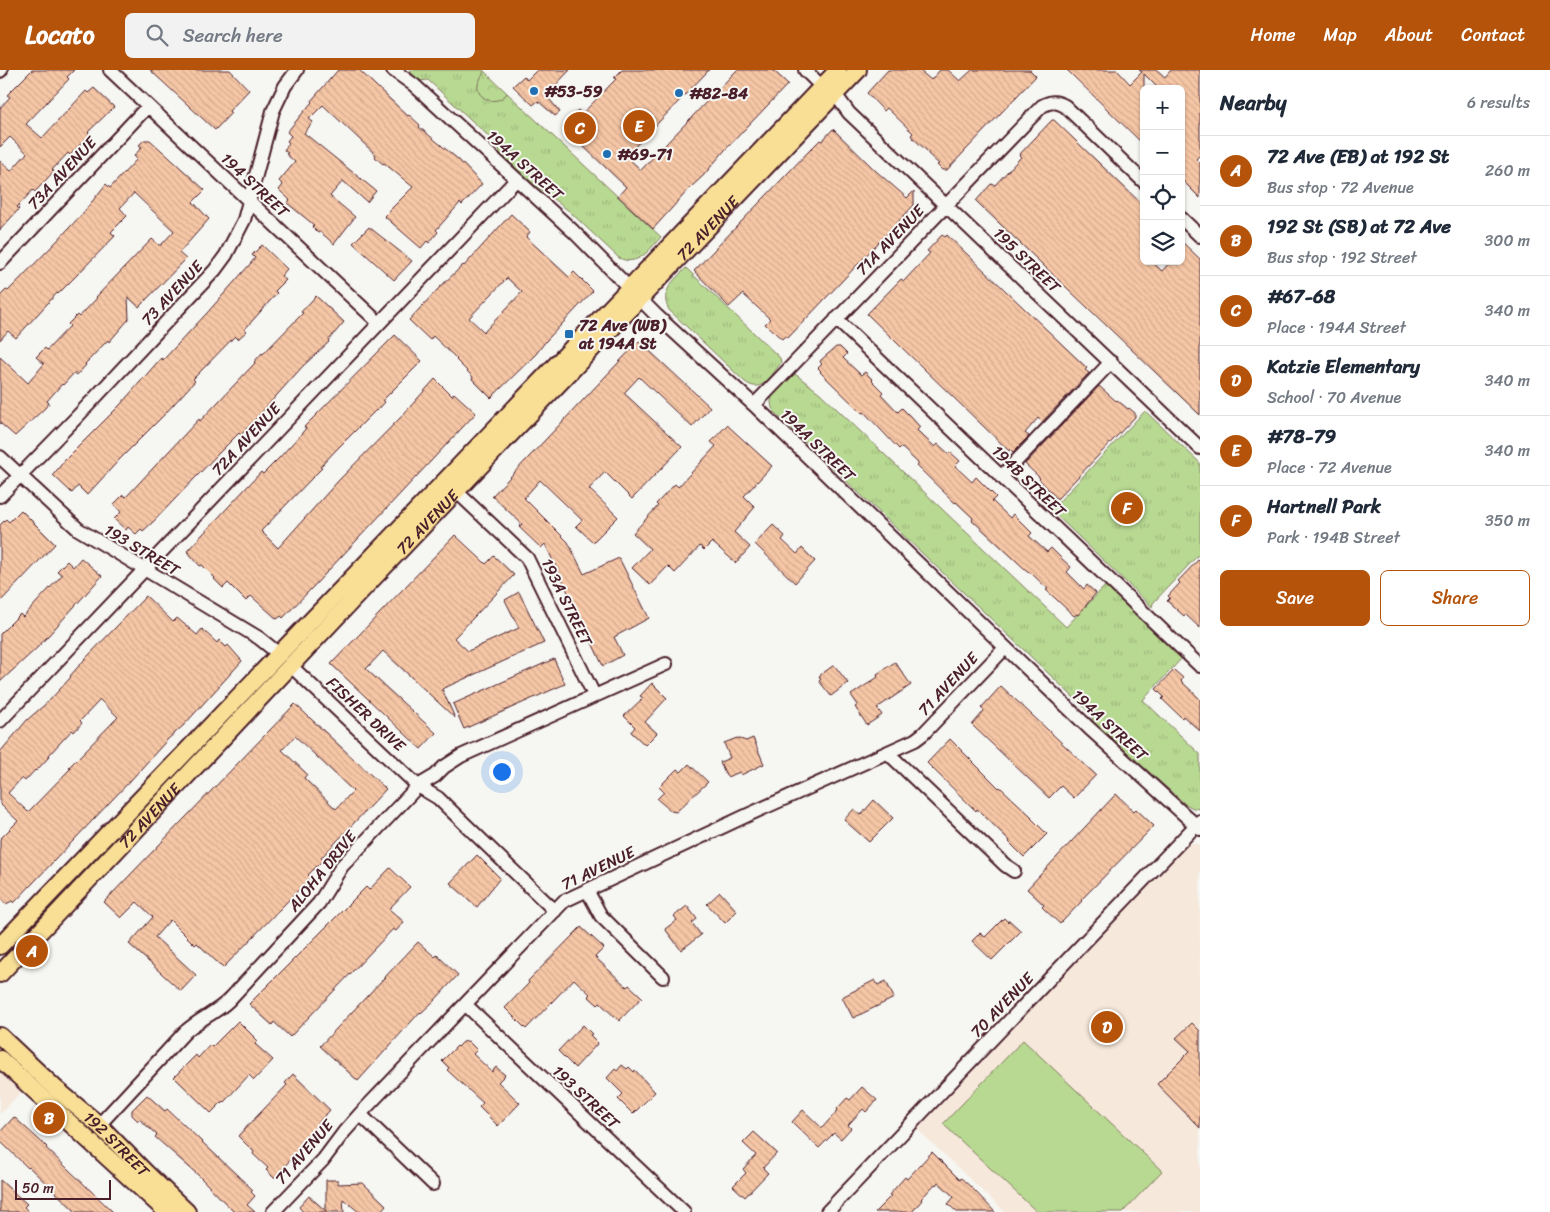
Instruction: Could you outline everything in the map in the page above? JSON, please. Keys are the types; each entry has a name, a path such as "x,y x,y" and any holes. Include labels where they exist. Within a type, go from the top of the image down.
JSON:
{"main road":[{"name":"72 AVENUE","path":"828,90 838,70"},
{"path":"828,90 838,84 848,70"},
{"name":"72 AVENUE","path":"0,946 382,547 635,293 828,90 858,70"},
{"name":"72 AVENUE","path":"0,974 456,491 635,293"},
{"path":"291,666 294,652 367,575 382,547"},
{"path":"176,788 198,754 278,669 279,654"},
{"name":"192 STREET","path":"0,1036 56,1089 99,1125 187,1212"},
{"name":"192 STREET","path":"0,1059 167,1212"}],"street":[{"name":"194 STREET","path":"110,70 379,322"},
{"name":"73 AVENUE","path":"0,496 215,270 226,255 244,220 273,111 285,86 297,70"},
{"name":"194A STREET","path":"393,70 414,85 573,231 713,369 754,405 1089,728 1199,825"},
{"name":"194A STREET","path":"402,70 414,85"},
{"name":"195 STREET","path":"804,70 828,90 845,109 1200,448"},
{"name":"71A AVENUE","path":"754,405 1036,110 1042,106 1058,102 1066,106 1140,178"},
{"name":"73A AVENUE","path":"0,262 148,106"},
{"name":"72A AVENUE","path":"0,721 516,180"},
{"path":"1183,220 1200,236"},
{"name":"194B STREET","path":"836,319 1200,666"},
{"path":"1001,477 1111,362"},
{"name":"193 STREET","path":"0,457 78,529 144,571 259,638 279,654"},
{"name":"193A STREET","path":"456,491 526,558 594,695"},
{"name":"71 AVENUE","path":"273,1212 323,1160 360,1114 564,901 750,814 915,740 923,734 1005,648"},
{"name":"ALOHA DRIVE","path":"99,1125 185,1032 199,1020 222,1007 320,903 342,866 418,786 435,776 448,764 461,756 666,664"},
{"name":"FISHER DRIVE","path":"291,666 418,786 438,798 555,911"},
{"path":"888,753 1005,865 1014,871"},
{"name":"70 AVENUE","path":"827,1212 1199,825"},
{"path":"587,890 601,916 663,977"},
{"name":"193 STREET","path":"466,1005 684,1212"},
{"path":"360,1114 432,1184"}],"shaded area":[{"path":"1193,843 1200,845 1200,1212 1005,1212 917,1129 1183,848"},
{"path":"0,1072 21,1092 0,1114"}],"green space":[{"path":"409,70 483,70 478,83 478,90 483,98 487,100 501,99 507,93 661,237 643,256 637,259 626,260 619,258 569,211 527,179 500,153 498,145 428,80 419,81"},
{"path":"484,71 507,93 504,97 496,100 483,98 478,90 478,85"},
{"path":"686,268 780,358 781,363 766,382 756,386 744,381 669,310 666,298 669,287"},
{"path":"795,374 820,393 1066,627 1106,585 1182,658 1143,700 1200,754 1200,809 1185,804 1094,723 1090,713 775,413 771,401 773,395 780,386"},
{"path":"1145,411 1200,463 1200,553 1153,603 1152,607 1051,510"},
{"path":"1023,1040 1162,1171 1123,1212 1037,1212 943,1124"}],"building":[{"path":"32,70 74,70 67,77 69,79 26,124 42,138 86,91 88,93 94,88 114,107 88,132 90,134 70,155 68,153 52,170 54,171 35,192 33,190 17,207 19,209 0,230 0,161 11,171 27,153 10,137 0,147 0,108 10,97 7,95"},
{"path":"150,70 230,70 249,90 229,111 231,113 215,130"},
{"path":"338,70 359,70 420,125 419,127 459,160 482,184 462,205 460,203 436,230 438,232 429,243 427,241 421,248 384,216 413,187 375,157 376,155 323,105 309,119 313,122 304,133 376,191 367,202 343,181 330,196 355,217 334,244 320,232 318,233 312,227 314,225 287,203 290,200 279,190 283,185 279,181 295,162 284,150 291,136 287,132"},
{"name":"#53-59","path":"537,70 570,70 546,95 560,112 555,116 538,101 533,105 513,86 524,76 527,80"},
{"path":"622,70 709,70 626,156 641,170 737,70 773,70 788,84 653,229 618,196 626,187 563,127 578,110 582,114 616,79 614,78"},
{"path":"888,70 919,70 931,80 940,70 948,70 960,81 972,70 1030,70 1036,76 947,170 942,170 937,165 939,164 913,138 911,135 913,133 887,108 884,111 867,93"},
{"path":"1067,70 1117,70 1130,84 1142,72 1139,70 1157,70 1165,77 1171,70 1200,70 1200,155 1196,159 1200,163 1200,198 1185,183 1185,85 1155,85 1144,74 1144,85 1140,85 1140,141"},
{"path":"1054,120 1140,202 1140,265 1155,265 1162,271 1167,265 1185,265 1185,245 1200,259 1200,415 976,201 991,184 995,185 1021,157 1019,155"},
{"path":"833,129 907,198 914,191 914,205 788,338 785,336 782,339 765,324 770,319 743,294 729,307 694,271 809,151"},
{"path":"144,140 150,140 205,190 193,202 209,219 179,253 186,259 139,307 128,297 129,319 109,342 108,340 85,364 77,375 74,373 62,384 47,401 49,403 45,408 15,436 0,423 0,357 28,383 44,364 36,357 45,348 47,350 70,326 68,324 77,315 79,317 152,239 161,245 174,231 134,193 120,208 127,216 111,232 115,236 57,293 16,338 8,331 0,340 0,296 6,290 8,291 56,242 83,213 106,184 110,188 137,159 134,156 142,147 139,145"},
{"path":"511,214 530,232 526,237 569,277 574,272 593,291 536,354 491,398 472,379 473,377 457,359 433,336 430,340 409,320 438,289 464,266","holes":["507,278 522,292 484,332 469,318"]},
{"path":"369,227 412,261 394,280 353,243"},
{"path":"942,235 945,237 947,235 1087,368 1085,370 1089,373 1042,422 1038,418 1025,433 1029,436 1013,452 1010,449 1009,451 867,314 901,279 904,281 930,253 927,251"},
{"path":"262,245 287,269 281,276 286,280 275,291 277,293 245,329 247,331 238,339 235,336 193,379 195,381 87,495 78,486 72,493 53,475 65,460 120,405 161,358 163,360 207,313 251,263 255,258 252,255"},
{"path":"316,296 344,322 329,342 303,366 241,435 239,433 154,521 143,531 141,529 136,534 128,527 126,530 114,519 121,512 114,504 123,495 126,497 199,419 200,421 255,363 262,353 303,313 301,312"},
{"path":"395,335 422,361 383,400 385,402 377,411 337,449 320,467 322,468 261,531 278,548 339,480 435,379 452,396 454,393 476,413 283,618 281,616 277,619 251,596 246,601 228,583 223,588 187,551 261,472 263,474 279,458 306,428 304,427"},
{"path":"639,341 710,407 692,427 639,377 624,393 682,447 632,499 605,472 589,489 618,517 593,542 576,526 582,520 540,480 524,498 568,542 584,574 619,558 649,618 614,637 623,655 603,666 545,544 541,548 519,527 522,524 492,496"},
{"path":"836,347 840,347 847,354 843,358 861,375 865,372 873,380 883,392 881,394 898,412 902,408 910,416 920,427 917,430 924,437 935,447 938,444 960,461 955,466 972,482 976,477 996,497 992,501 1010,518 1013,514 1032,533 1029,536 1047,552 1051,548 1071,567 1067,572 1084,589 1087,585 1096,593 1078,615 1074,616 1046,590 1048,589 972,520 973,518 917,466 919,464 901,447 899,449 864,412 862,413 820,372 818,368 822,364 821,360"},
{"path":"1099,386 1116,401 1135,413 1135,417 1057,499 1040,478 1025,464"},
{"path":"727,425 772,466 744,496 755,507 734,532 750,547 736,563 712,542 704,550 700,546 675,573 668,566 650,585 632,568 650,549 633,533 675,484 678,487 716,446 711,442"},
{"path":"21,510 55,544 0,602 0,525 6,519 9,522"},
{"path":"773,525 785,536 782,540 797,554 802,548 815,561 795,583 755,544"},
{"path":"455,535 486,564 494,556 514,575 454,638 468,651 519,628 505,600 519,592 544,643 442,689 455,718 383,651 366,669 436,733 421,749 331,664"},
{"path":"81,558 102,576 38,647 0,682 0,634 20,614 23,617 62,575 57,571 67,561 73,567"},
{"path":"1200,558 1200,628 1167,601 1170,598 1168,596 1180,583 1178,581"},
{"path":"146,596 173,622 177,618 197,635 202,629 217,643 219,640 226,647 228,645 242,661 184,725 168,739 14,903 12,901 6,904 0,899 0,839 18,821 0,804 0,752 27,720 49,701 71,677 85,659","holes":["100,700 118,717 28,812 8,793 22,778 25,781 36,771 72,730 74,732 82,723 80,721"]},
{"path":"554,659 565,684 464,729 453,704"},
{"path":"895,662 911,685 877,708 882,715 867,725 855,707 858,705 851,695 878,677 877,674"},
{"path":"834,665 848,683 831,696 819,681 821,679 819,676"},
{"path":"1174,670 1183,678 1181,681 1200,699 1200,731 1183,716 1182,718 1162,699 1164,697 1156,689"},
{"path":"652,683 667,698 645,722 657,733 645,745 631,732 635,727 624,716 643,698 640,696"},
{"path":"1001,686 1096,775 1074,798 1061,786 1049,798 972,725 984,711 981,708"},
{"path":"295,704 386,789 321,858 323,860 308,875 311,877 223,968 197,943 195,945 170,920 155,937 196,975 181,991 129,944 153,917 137,902 121,918 104,902","holes":["295,736 353,791 336,809 304,778 307,774 282,750"]},
{"path":"737,738 746,741 753,738 764,764 741,775 740,772 727,777 720,762 730,758 724,743"},
{"path":"950,739 999,788 1032,817 1047,834 1024,857 977,809 976,811 927,763"},
{"path":"689,764 708,782 676,812 671,811 657,799 664,792 659,787 677,769 681,772"},
{"path":"1116,794 1154,826 1060,924 1027,889"},
{"path":"874,800 893,818 869,842 844,820 854,809 861,815"},
{"path":"477,855 500,878 477,907 450,883"},
{"path":"390,868 410,887 389,909 404,922 396,931 393,929 290,1037 274,1022 272,1025 249,1004 366,887 369,890"},
{"path":"720,892 737,911 725,923 707,904"},
{"path":"687,906 697,919 692,923 701,935 681,950 665,929 677,920 674,916"},
{"path":"1004,918 1021,931 992,960 972,941 980,933 985,937"},
{"path":"581,927 604,948 595,957 627,987 629,985 642,997 619,1021 600,1003 598,1005 588,996 590,994 574,979 526,1029 505,1008 529,983 528,981"},
{"path":"418,942 435,957 437,955 458,975 435,1000 420,1012 358,1081 320,1046"},
{"path":"875,980 878,985 886,981 894,998 853,1018 842,997"},
{"path":"238,1021 258,1041 255,1044 273,1060 254,1080 249,1075 211,1113 174,1077 196,1055 198,1058 210,1045 212,1047"},
{"path":"1192,1023 1200,1031 1200,1128 1157,1084 1190,1051 1176,1038"},
{"path":"583,1025 598,1043 575,1068 558,1051"},
{"path":"468,1041 477,1050 473,1054 492,1072 496,1067 505,1075 498,1082 520,1103 498,1126 479,1107 483,1103 447,1070 449,1068 442,1061 457,1046"},
{"path":"622,1065 627,1069 629,1067 634,1072 635,1070 655,1092 633,1114 618,1099 623,1094 607,1078 615,1069 617,1071"},
{"path":"293,1074 330,1110 317,1124 319,1126 307,1138 308,1140 274,1178 266,1170 268,1168 238,1136 287,1085 285,1083"},
{"path":"862,1087 877,1100 866,1112 863,1109 848,1125 851,1128 841,1139 834,1133 819,1148 792,1122 803,1110 822,1128 847,1098 850,1100"},
{"path":"147,1095 165,1111 167,1109 253,1190 251,1192 255,1196 247,1205 255,1212 234,1212 198,1175 155,1137 157,1135 132,1115 132,1110"},
{"path":"14,1117 113,1212 76,1212 28,1168 0,1141 0,1132"},
{"path":"754,1132 777,1153 763,1168 768,1173 745,1197 733,1186 746,1173 743,1169 756,1155 743,1143"},
{"path":"932,1152 995,1212 957,1212 948,1204 954,1197 938,1182 921,1199 912,1212 875,1212 891,1196 889,1195 905,1177 907,1179"},
{"path":"0,1180 27,1204 24,1207 29,1212 0,1212"},
{"path":"326,1180 338,1180 338,1184 363,1183 386,1205 380,1212 359,1212 343,1199 344,1212 303,1212 299,1207 309,1196 326,1211"}],"place":[{"name":"#53-59","path":"534,91"},
{"name":"#82-84","path":"679,93"},
{"name":"#78-79","path":"639,126"},
{"name":"#67-68","path":"580,128"},
{"name":"#69-71","path":"607,154"},
{"name":"72 Ave (WB) at 194A St","path":"569,334"},
{"name":"Hartnell Park","path":"1127,508"},
{"name":"72 Ave (EB) at 192 St","path":"32,951"},
{"name":"Katzie Elementary","path":"1107,1027"},
{"name":"192 St (SB) at 72 Ave","path":"49,1118"}]}
